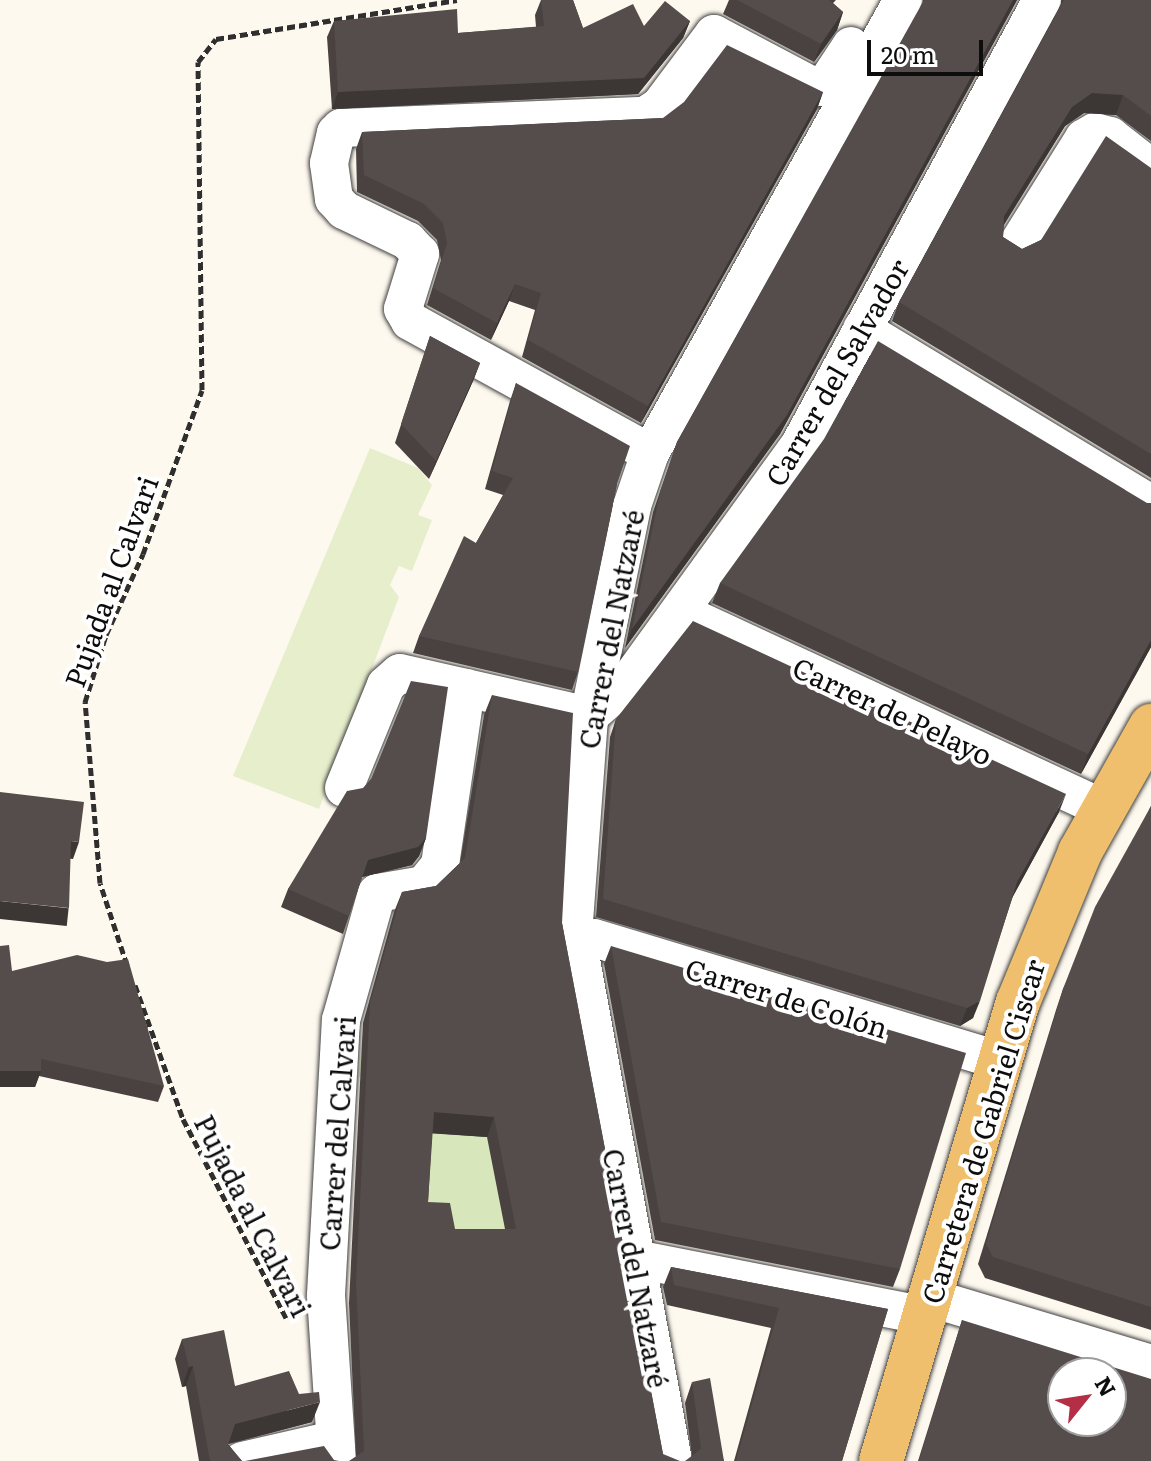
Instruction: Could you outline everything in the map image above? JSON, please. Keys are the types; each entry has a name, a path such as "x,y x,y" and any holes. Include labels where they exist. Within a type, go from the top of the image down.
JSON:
{"main road":[{"name":"Carretera de Gabriel Ciscar","path":"881,1461 929,1307 998,1060 1059,894 1151,726"}],"street":[{"path":"650,453 410,321 403,309 420,260 415,246 344,210 334,199 329,163 341,128 645,116 660,106 714,34 814,87 824,87 876,0"},
{"name":"Carrer del Natzaré","path":"673,1461 576,940 573,907 589,716 632,506 650,453 903,0"},
{"name":"Carrer del Salvador","path":"589,716 628,682 682,613 799,446 1042,0"},
{"path":"1016,247 1084,138 1095,132 1110,136 1151,168"},
{"path":"862,329 1151,504"},
{"name":"Carrer de Pelayo","path":"682,613 1104,809"},
{"path":"344,788 392,676 408,672 589,716"},
{"name":"Carrer del Calvari","path":"242,1461 336,1450 326,1295 341,1020 377,893 387,887 424,885 440,865 466,688"},
{"name":"Carrer de Colón","path":"576,940 594,938 998,1060"},
{"path":"636,1259 929,1307 1151,1364"}],"path":[{"name":"Pujada al Calvari","path":"289,1325 183,1119 108,917 96,854 85,702 106,635 143,554 202,390 198,62 216,39 457,0"}],"green space":[{"path":"370,448 418,468 432,485 418,515 432,520 412,571 399,566 390,585 399,597 319,809 233,776"},
{"path":"362,1035 476,1070 510,1249 417,1236 406,1080 359,1077"}],"building":[{"path":"541,0 573,0 583,28 633,4 644,26 665,1 690,21 644,78 338,92 334,21 457,9 458,33 544,26"},
{"path":"737,0 829,0 843,12 821,44"},
{"path":"924,0 1013,0 787,415 632,629 660,492 677,442"},
{"path":"1064,0 1151,0 1151,116 1123,95 1092,93 1072,107 1004,216 1003,237 1022,249 1041,240 1106,136 1151,168 1151,454 899,302"},
{"path":"727,45 823,92 648,406 528,340 541,293 515,284 497,323 433,288 447,243 443,223 424,204 364,175 362,132 663,118 684,102"},
{"path":"430,336 480,363 436,461 401,424"},
{"path":"878,341 1151,503 1151,640 1088,754 720,583 824,439"},
{"path":"516,383 630,446 617,484 578,672 419,636 464,536 476,543 513,478 492,471"},
{"path":"693,621 1066,794 1017,882 980,1001 967,1008 603,899 616,719"},
{"path":"411,681 448,687 426,838 418,847 368,860 349,916 288,889 347,791 363,788 371,779"},
{"path":"492,695 573,713 562,923 663,1454 680,1461 349,1461 364,1451 356,1282 370,1003 402,892 436,886 465,858","holes":["434,1112 494,1117 516,1229 455,1229 450,1203 428,1202"]},
{"path":"0,792 84,802 79,842 71,841 69,908 0,901"},
{"path":"1151,806 1151,1307 993,1257 986,1244 1063,989 1095,907"},
{"path":"9,945 12,971 77,955 107,962 128,959 164,1086 41,1059 41,1071 0,1071 0,946"},
{"path":"611,946 966,1053 900,1269 661,1222"},
{"path":"671,1267 888,1309 842,1461 736,1461 779,1308 674,1285"},
{"path":"962,1320 1081,1357 1047,1357 1047,1437 1127,1437 1127,1372 1151,1379 1151,1461 919,1461"},
{"path":"224,1330 235,1386 289,1371 299,1394 319,1392 320,1402 235,1424 228,1445 242,1461 210,1461 193,1366 189,1367 182,1339"},
{"path":"710,1378 724,1461 685,1461 701,1449 692,1382"},
{"path":"324,1446 334,1460 339,1461 245,1461"}]}
